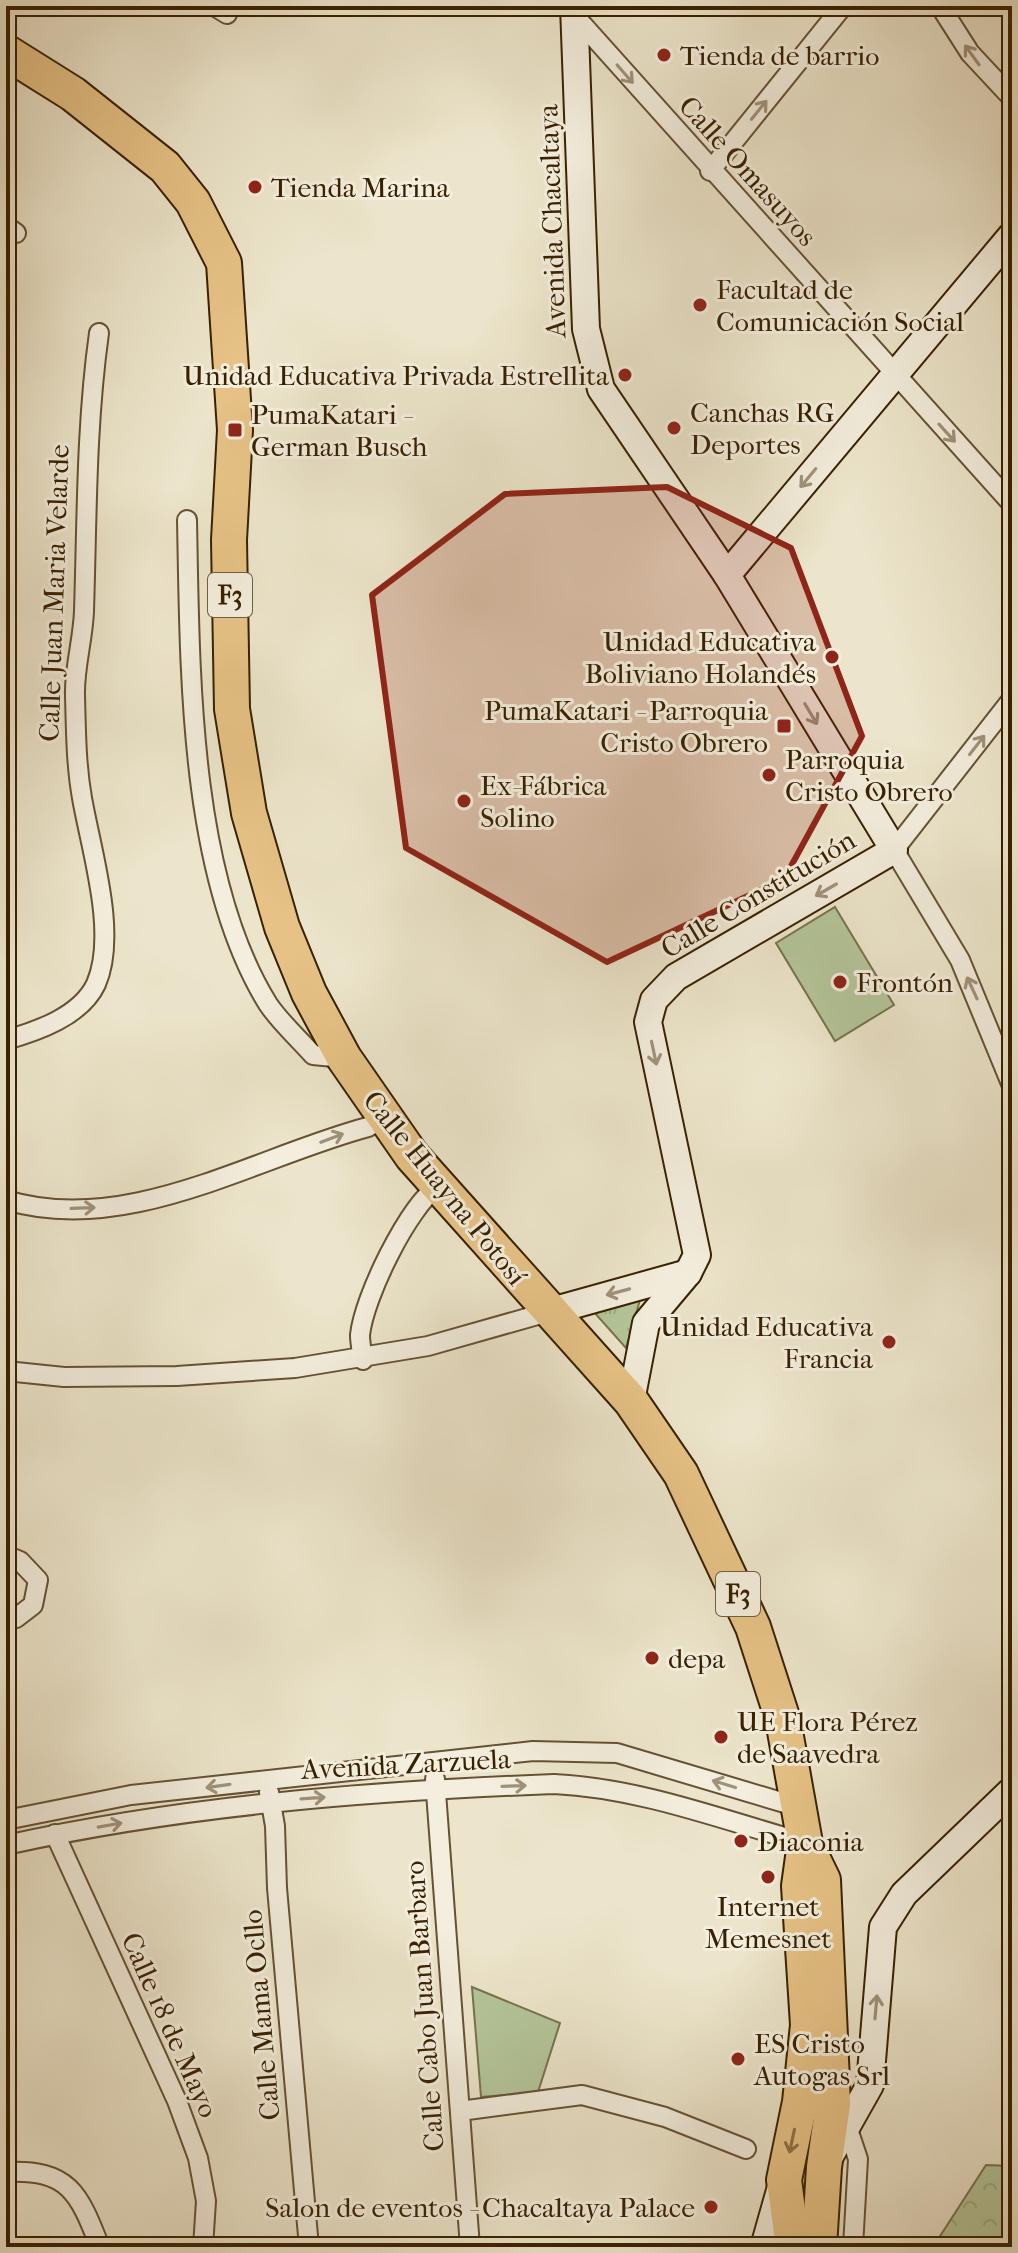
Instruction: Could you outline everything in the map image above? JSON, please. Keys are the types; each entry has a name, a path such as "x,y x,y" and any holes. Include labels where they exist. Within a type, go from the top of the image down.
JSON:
{"highway":[{"name":"Calle Huayna Potosí","path":"6,52 73,94 165,167 193,202 224,263 235,430 229,540 232,709 249,813 282,927 309,993 344,1058 383,1118 548,1312 631,1401 681,1474 753,1627 783,1720 805,1843 799,1886 808,2025 827,2111 824,2167 792,2246"},
{"name":"Calle Huayna Potosí","path":"792,2246 784,2180 827,2111"}],"main road":[{"name":"Avenida Chacaltaya","path":"574,11 586,329 591,361 601,389 625,430 727,575 894,850"},
{"path":"727,575 1012,235"},
{"name":"Calle Constitución","path":"688,1273 697,1255 648,1022 654,1000 676,977 894,850"},
{"path":"548,1312 688,1273"},
{"path":"631,1401 646,1323 688,1273"},
{"path":"827,2111 870,2085 883,1927 904,1894 1012,1790"}],"street":[{"path":"710,171 843,6"},
{"path":"940,6 970,53 1012,98"},
{"name":"Calle Omasuyos","path":"574,11 710,171 1012,504"},
{"name":"Calle Juan Maria Velarde","path":"6,1040 53,1023 87,999 97,982 101,962 104,902 74,745 84,615 88,430 99,333"},
{"path":"187,520 191,714 211,846 235,933 269,1005 313,1055 344,1058"},
{"name":"Calle Constitución","path":"894,850 1012,699"},
{"name":"Avenida Chacaltaya","path":"894,850 960,960 1012,1086"},
{"path":"6,1200 69,1208 150,1199 197,1187 368,1127 383,1118"},
{"path":"363,1360 360,1335 372,1294 413,1210 438,1186"},
{"path":"6,1371 64,1377 177,1376 363,1360 428,1346 548,1312"},
{"path":"6,1555 20,1561 38,1580 33,1605 16,1618 6,1617"},
{"name":"Avenida Zarzuela","path":"6,1820 131,1795 533,1751 617,1753 798,1807"},
{"name":"Calle Cabo Juan Barbaro","path":"433,1760 470,2247"},
{"name":"Calle Mama Ocllo","path":"266,1779 271,1801 309,2247"},
{"name":"Avenida Zarzuela","path":"6,1845 55,1834 271,1801 436,1789 596,1786 805,1843"},
{"name":"Calle 18 de Mayo","path":"55,1834 177,2101 198,2158 206,2201 203,2247"},
{"path":"460,2111 582,2095 665,2117 746,2149"},
{"path":"827,2111 858,2159 853,2247"},
{"path":"6,2172 49,2175 73,2189 100,2247"}],"highlighted area":[{"path":"667,487 791,548 862,736 784,879 607,962 406,848 372,595 505,494"}],"green space":[{"name":"Frontón","path":"835,907 894,1005 835,1041 776,943"},
{"path":"640,1300 626,1348 592,1310"},
{"path":"472,1987 560,2023 538,2092 481,2097"},
{"path":"986,2165 1012,2166 1012,2240 993,2247 933,2247"}],"place":[{"name":"Tienda de barrio","path":"664,55"},
{"name":"Tienda Marina","path":"255,187"},
{"name":"Facultad de Comunicación Social","path":"700,305"},
{"name":"Unidad Educativa Privada Estrellita","path":"625,375"},
{"name":"Canchas RG Deportes","path":"674,428"},
{"name":"PumaKatari - German Busch","path":"235,430"},
{"name":"Unidad Educativa Boliviano Holandés","path":"832,657"},
{"name":"PumaKatari - Parroquia Cristo Obrero","path":"784,726"},
{"name":"Parroquia Cristo Obrero","path":"769,775"},
{"name":"Ex-Fábrica Solino","path":"464,801"},
{"name":"Frontón","path":"840,982"},
{"name":"Unidad Educativa Francia","path":"889,1342"},
{"name":"depa","path":"652,1658"},
{"name":"UE Flora Pérez de Saavedra","path":"721,1737"},
{"name":"Diaconia","path":"741,1841"},
{"name":"Internet Memesnet","path":"768,1877"},
{"name":"ES Cristo Autogas Srl","path":"738,2059"},
{"name":"Salon de eventos - Chacaltaya Palace","path":"711,2207"}]}
